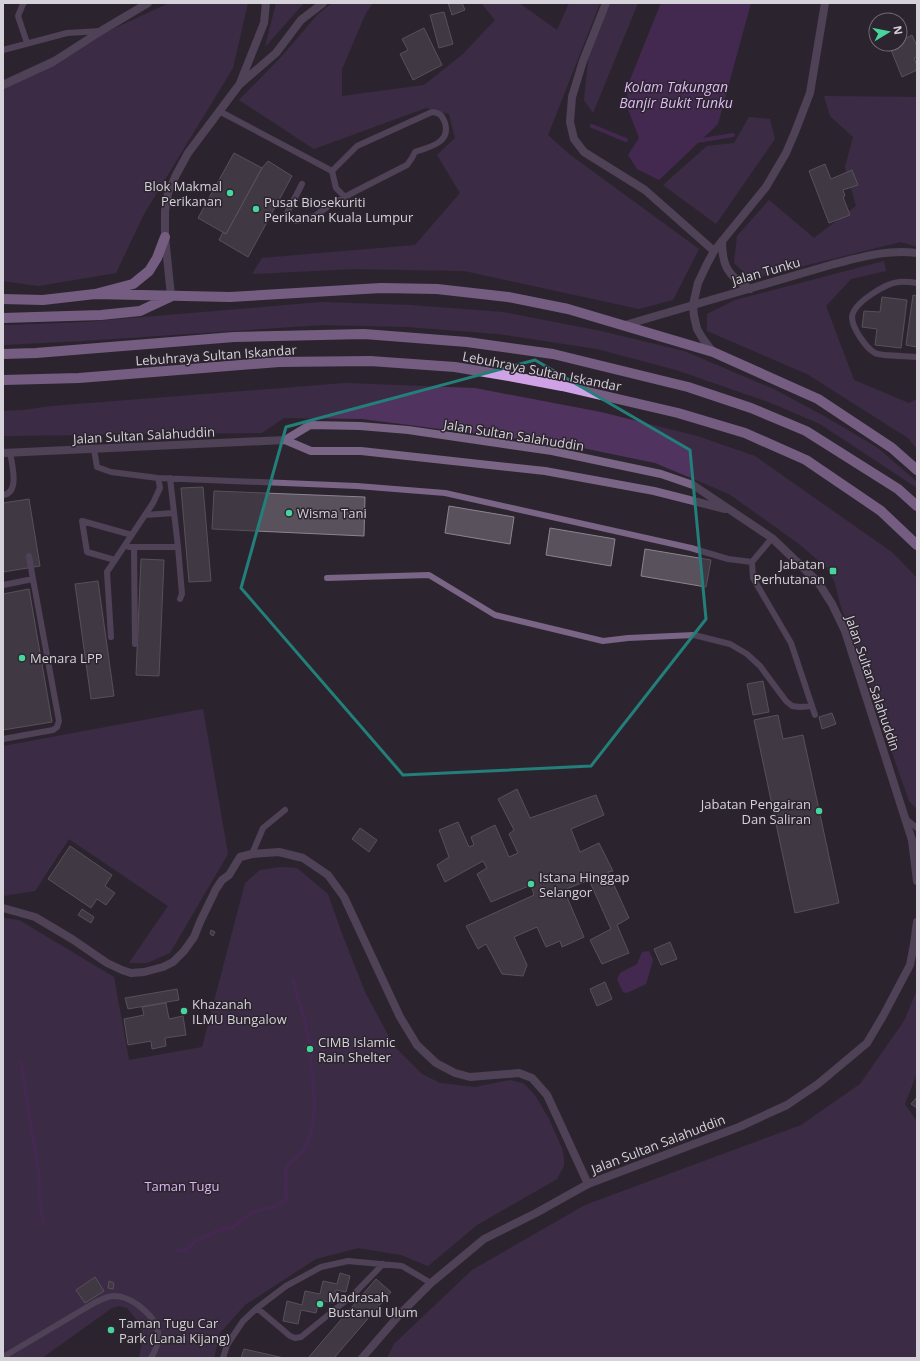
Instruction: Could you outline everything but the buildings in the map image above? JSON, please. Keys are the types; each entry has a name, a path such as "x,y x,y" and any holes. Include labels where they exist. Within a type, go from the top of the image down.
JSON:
{"main road":[{"path":"95,294 133,284 137,281 149,271 157,258 165,237"},
{"path":"3,299 43,300 95,294 230,297 381,288 437,289 508,297 582,312 713,352 818,399 892,448 917,470"},
{"path":"3,318 86,316 140,311 171,296"},
{"name":"Lebuhraya Sultan Iskandar","path":"3,354 36,353 234,337 364,334 467,342 553,354 688,387 751,408 806,431 898,489 917,506"},
{"name":"Lebuhraya Sultan Iskandar","path":"3,380 79,378 279,362 370,361 455,367 509,376 562,386 670,412 745,433 806,460 881,511 917,545"}],"street":[{"path":"3,85 53,62 148,3"},
{"path":"239,85 264,23 266,3"},
{"path":"171,296 165,237 165,211 168,193 188,154 239,85 276,53 301,20 323,3"},
{"path":"606,3 583,60 572,97 570,122 574,139 584,152 645,190 714,252"},
{"path":"713,352 697,329 694,316 693,305 698,284 714,252 766,187 786,153 810,93 825,3"},
{"path":"722,241 722,254 727,269 737,281 750,289"},
{"name":"Jalan Tunku","path":"625,325 864,256 891,252 917,254"},
{"name":"Jalan Sultan Salahuddin","path":"285,440 310,425 360,426 408,430 552,451 661,474 693,485 772,538 818,582 825,592 845,631 906,819 912,840 917,881"},
{"name":"Jalan Sultan Salahuddin","path":"6,452 285,440 311,451 360,451 545,471 654,491 732,511"},
{"path":"3,908 35,917 117,968 131,973 144,972 163,967 172,962 184,951 194,937 216,889 222,880 229,875 240,857 252,854 279,852 303,858 328,875 344,897 400,1017 417,1045 436,1063 455,1073 470,1077 519,1073 532,1078 546,1095 588,1184"},
{"name":"Jalan Sultan Salahuddin","path":"362,1358 401,1313 431,1283 484,1239 536,1214 588,1184 739,1126 787,1105 818,1084 867,1043 884,1016 910,965 917,922"}],"lane":[{"path":"24,3 18,16 27,43"},
{"path":"3,50 67,33 101,31"},
{"path":"219,111 332,171 336,188 345,197"},
{"path":"302,184 287,213 290,218 296,221 315,216 330,205 407,165 415,152 437,144 443,138 446,129 443,117 439,113 432,112 357,146 332,171"},
{"path":"917,283 898,282 883,286 856,308 852,318 858,333 876,354 917,357"},
{"path":"94,449 97,467 111,472 158,478 357,486 445,493 691,548 728,559 752,562"},
{"path":"3,496 12,491 14,486 6,452"},
{"path":"111,637 107,572 153,503 160,488 158,478"},
{"path":"170,478 182,594 180,599"},
{"path":"145,514 174,513"},
{"path":"115,560 86,552 82,522 132,535"},
{"path":"772,538 752,562 753,578 791,643 815,715"},
{"path":"124,547 178,547"},
{"path":"134,547 135,644"},
{"path":"3,739 53,730 57,727 59,721 29,556"},
{"path":"327,578 429,576 495,615 603,641 628,638 694,635 730,644 747,654 760,666 786,701 792,706 800,708 812,706"},
{"path":"3,584 33,579"},
{"path":"252,854 263,828 285,810"},
{"path":"906,819 917,828"},
{"path":"223,1358 227,1345 243,1321 286,1286 321,1267 348,1261 402,1266 431,1283"},
{"path":"258,1308 290,1336 295,1338 301,1337 354,1294 383,1264"},
{"path":"3,1357 94,1303 114,1296 126,1298 134,1302 150,1314 156,1323 159,1337 158,1348 151,1358"}],"highlighted area":[{"path":"535,360 690,450 706,619 591,766 403,775 241,588 286,427"}],"green space":[{"path":"169,3 248,3 233,68 144,214 116,273 38,286 3,281 3,80"},
{"path":"276,3 304,3 265,47"},
{"path":"332,3 373,3 366,13 342,69 342,96 424,85 463,54 495,20 481,3 519,3 557,30 569,3 600,3 548,135 569,154 699,249 673,300 639,309 464,271 353,269 252,274 262,258 415,245 460,193 437,155 455,138 449,114 426,108 314,149 239,100 283,55 317,15"},
{"path":"610,3 638,3 593,113 584,100 589,51"},
{"path":"824,96 917,97 917,247 901,242 751,279 734,263 737,236 769,200 814,238 856,206 845,167 853,137 830,116"},
{"path":"749,117 770,119 775,139 716,224 663,185 707,146 734,143"},
{"path":"884,261 886,271 851,279 826,306 854,380 909,403 917,399 917,449 908,438 807,374 707,331 707,314 735,300"},
{"path":"321,302 410,305 503,312 601,331 684,351 776,390 824,416 878,448 917,482 917,488 820,424 771,403 676,370 597,349 498,334 407,327 323,325 3,345 3,325 85,322"},
{"path":"345,383 475,388 601,412 697,436 755,456 893,553 917,578 917,809 909,801 840,604 835,583 826,567 799,544 729,494 655,463 573,446 362,419 284,418 262,433 3,436 3,411"},
{"path":"203,709 228,854 170,953 147,963 129,963 168,906 69,839 35,891 3,896 3,746"},
{"name":"Taman Tugu","path":"281,867 297,868 328,894 365,992 394,1046 422,1074 440,1083 475,1087 510,1080 523,1083 535,1095 549,1119 562,1148 564,1166 557,1179 477,1225 428,1266 401,1255 358,1248 316,1259 245,1305 220,1333 214,1358 139,1358 143,1337 140,1324 127,1308 119,1306 112,1308 42,1358 3,1358 3,918 19,920 114,977 129,1060 202,1047 245,883 260,870"},
{"path":"917,990 917,1073 905,1104 917,1122 917,1358 387,1358 394,1344 472,1270 585,1205 801,1125 860,1084 904,1021"}],"water":[{"name":"Kolam Takungan Banjir Bukit Tunku","path":"661,3 751,3 718,124 659,180 637,169 628,155 639,138 628,109 627,87"},
{"path":"649,951 653,960 646,984 627,993 623,992 617,979 620,973 637,964 642,952"}],"waterway":[{"path":"592,126 626,140"},
{"path":"697,141 733,135"},
{"path":"201,1238 220,1230 233,1227 253,1212 276,1206 286,1199 287,1168 290,1163 303,1151 309,1139 312,1129 314,1108 310,1055 314,1052 314,1045 309,1042 293,980"},
{"path":"21,1063 39,1176 40,1203 43,1221"},
{"path":"177,1250 187,1250 197,1239"}],"place":[{"name":"Blok Makmal Perikanan","path":"230,193"},
{"name":"Pusat Biosekuriti Perikanan Kuala Lumpur","path":"256,209"},
{"name":"Wisma Tani","path":"289,513"},
{"name":"Jabatan Perhutanan","path":"833,571"},
{"name":"Menara LPP","path":"22,658"},
{"name":"Jabatan Pengairan Dan Saliran","path":"819,811"},
{"name":"Istana Hinggap Selangor","path":"531,884"},
{"name":"Khazanah ILMU Bungalow","path":"184,1011"},
{"name":"CIMB Islamic Rain Shelter","path":"310,1049"},
{"name":"Madrasah Bustanul Ulum","path":"320,1304"},
{"name":"Taman Tugu Car Park (Lanai Kijang)","path":"111,1330"}]}
